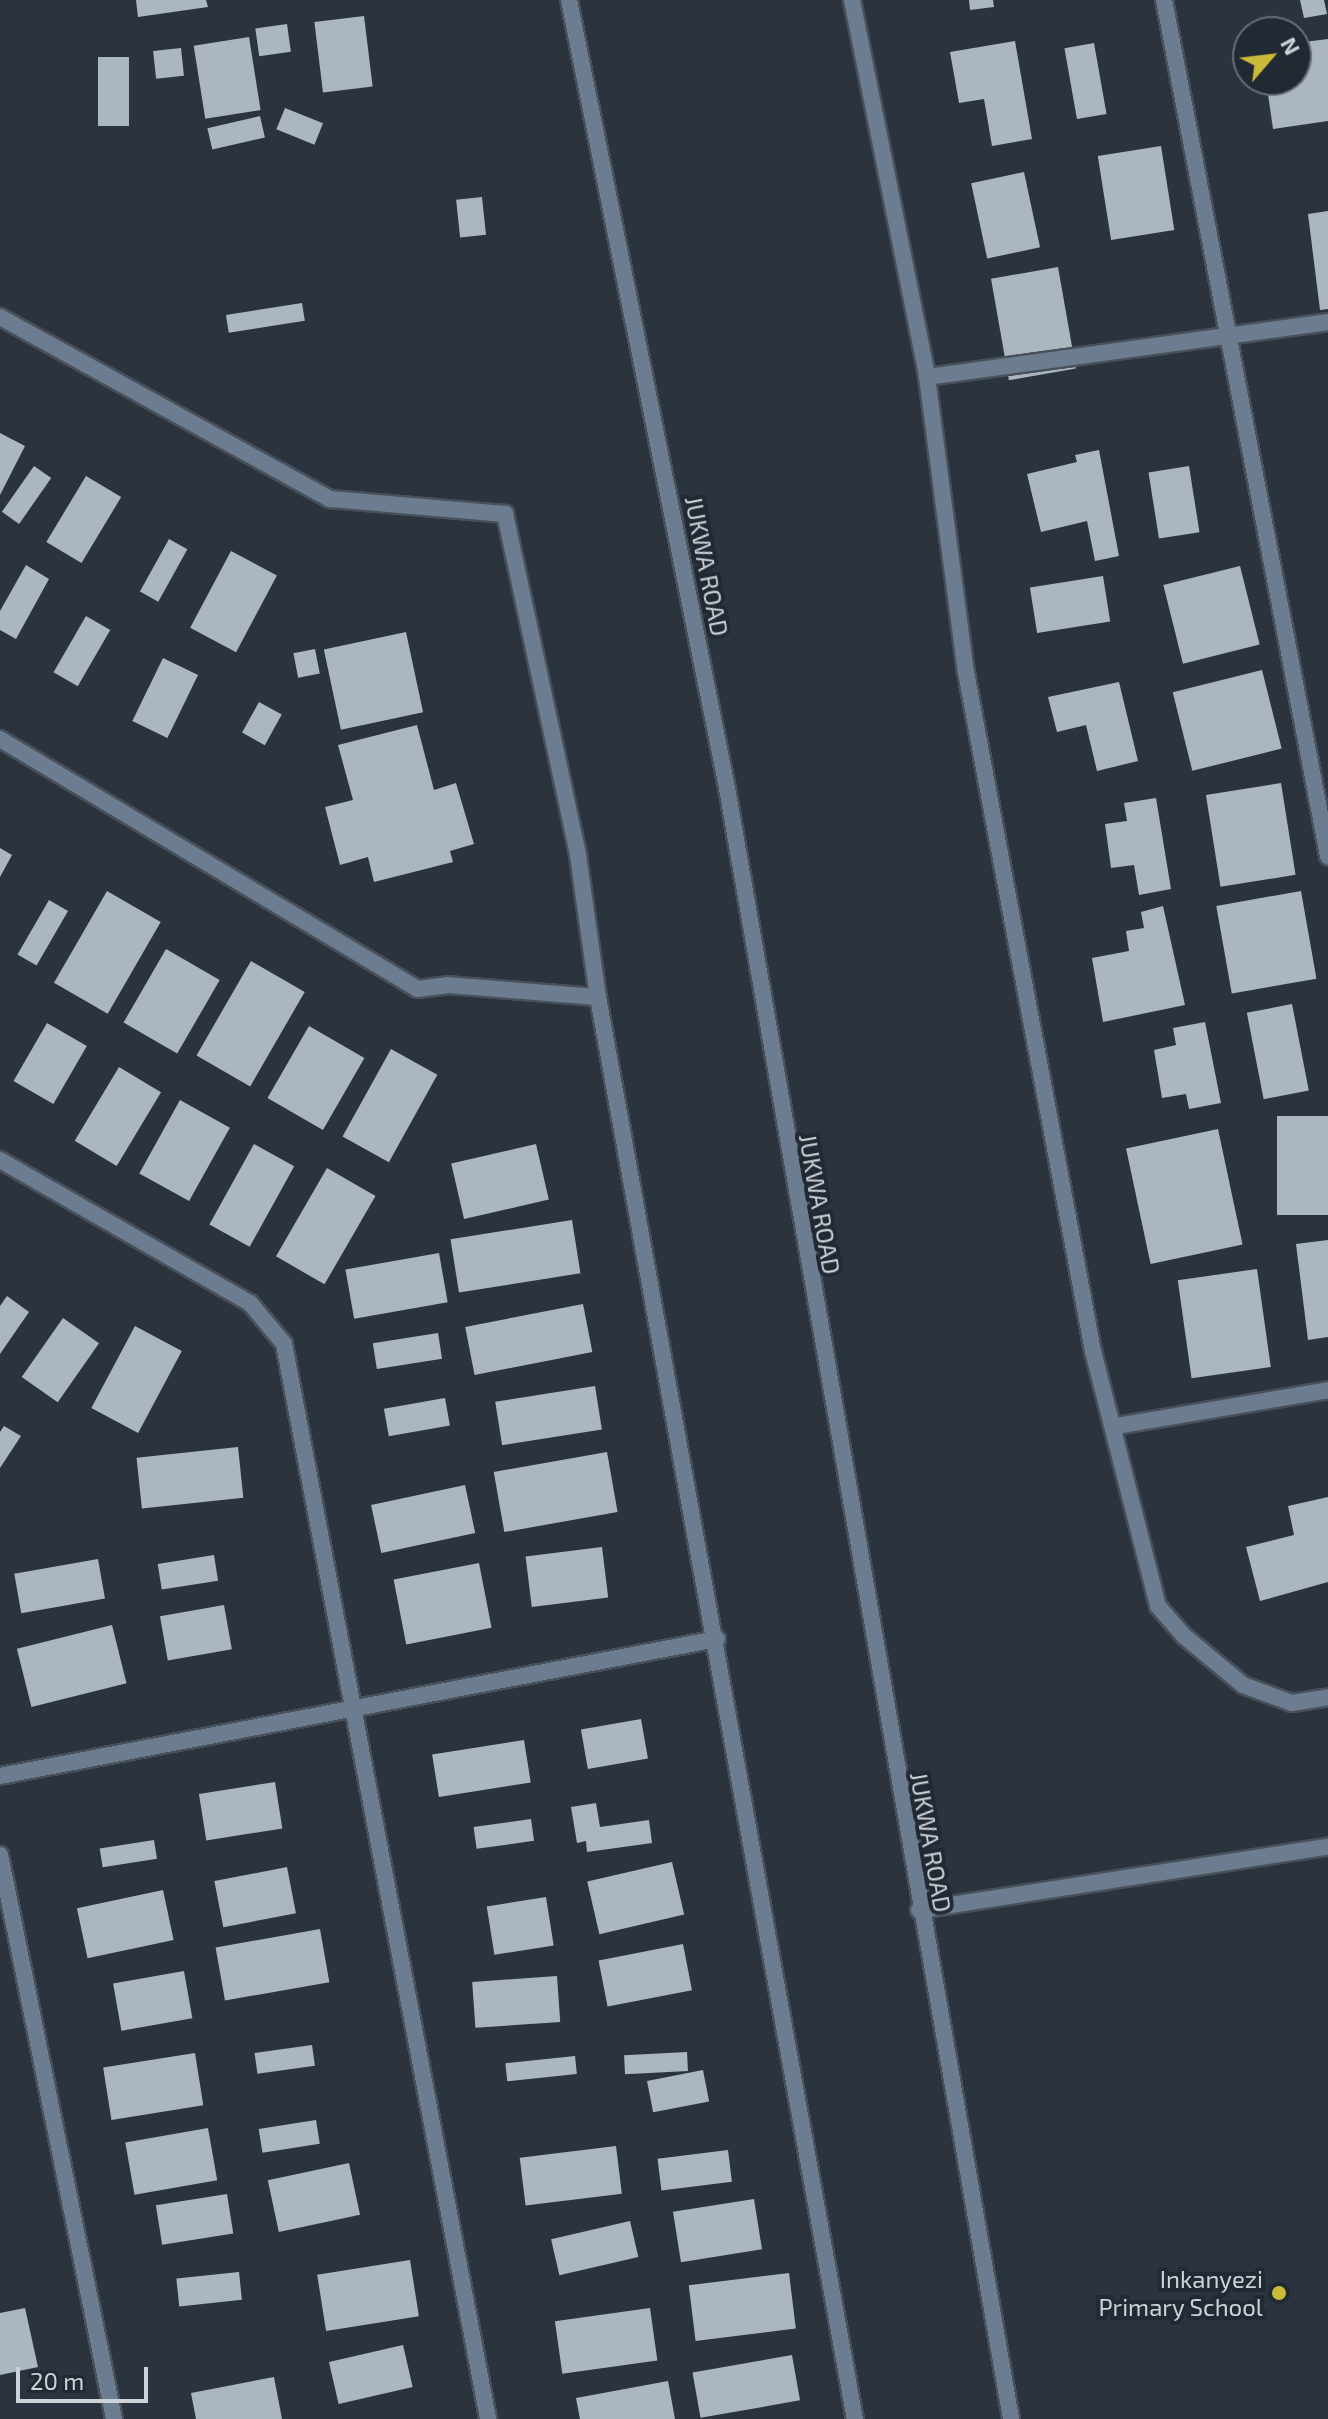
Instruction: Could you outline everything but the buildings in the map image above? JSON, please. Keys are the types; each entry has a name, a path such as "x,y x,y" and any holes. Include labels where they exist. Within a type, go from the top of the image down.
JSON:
{"street":[{"name":"JUKWA ROAD","path":"569,0 727,788 919,1910 1011,2419"},
{"path":"852,0 927,377 966,672 1093,1351 1116,1426 1158,1606 1184,1636 1243,1685 1292,1703 1328,1697"},
{"path":"1164,0 1231,336 1328,856"},
{"path":"0,317 330,499 505,514 578,855 598,997 717,1639 855,2419"},
{"path":"927,377 1328,322"},
{"path":"0,739 417,989 448,985 598,997"},
{"path":"0,1160 250,1303 284,1344 356,1710 488,2419"},
{"path":"1116,1426 1328,1390"},
{"path":"0,1776 717,1639"},
{"path":"919,1910 1328,1847"},
{"path":"0,1855 114,2419"}],"place":[{"name":"Inkanyezi Primary School","path":"1279,2293"}]}
